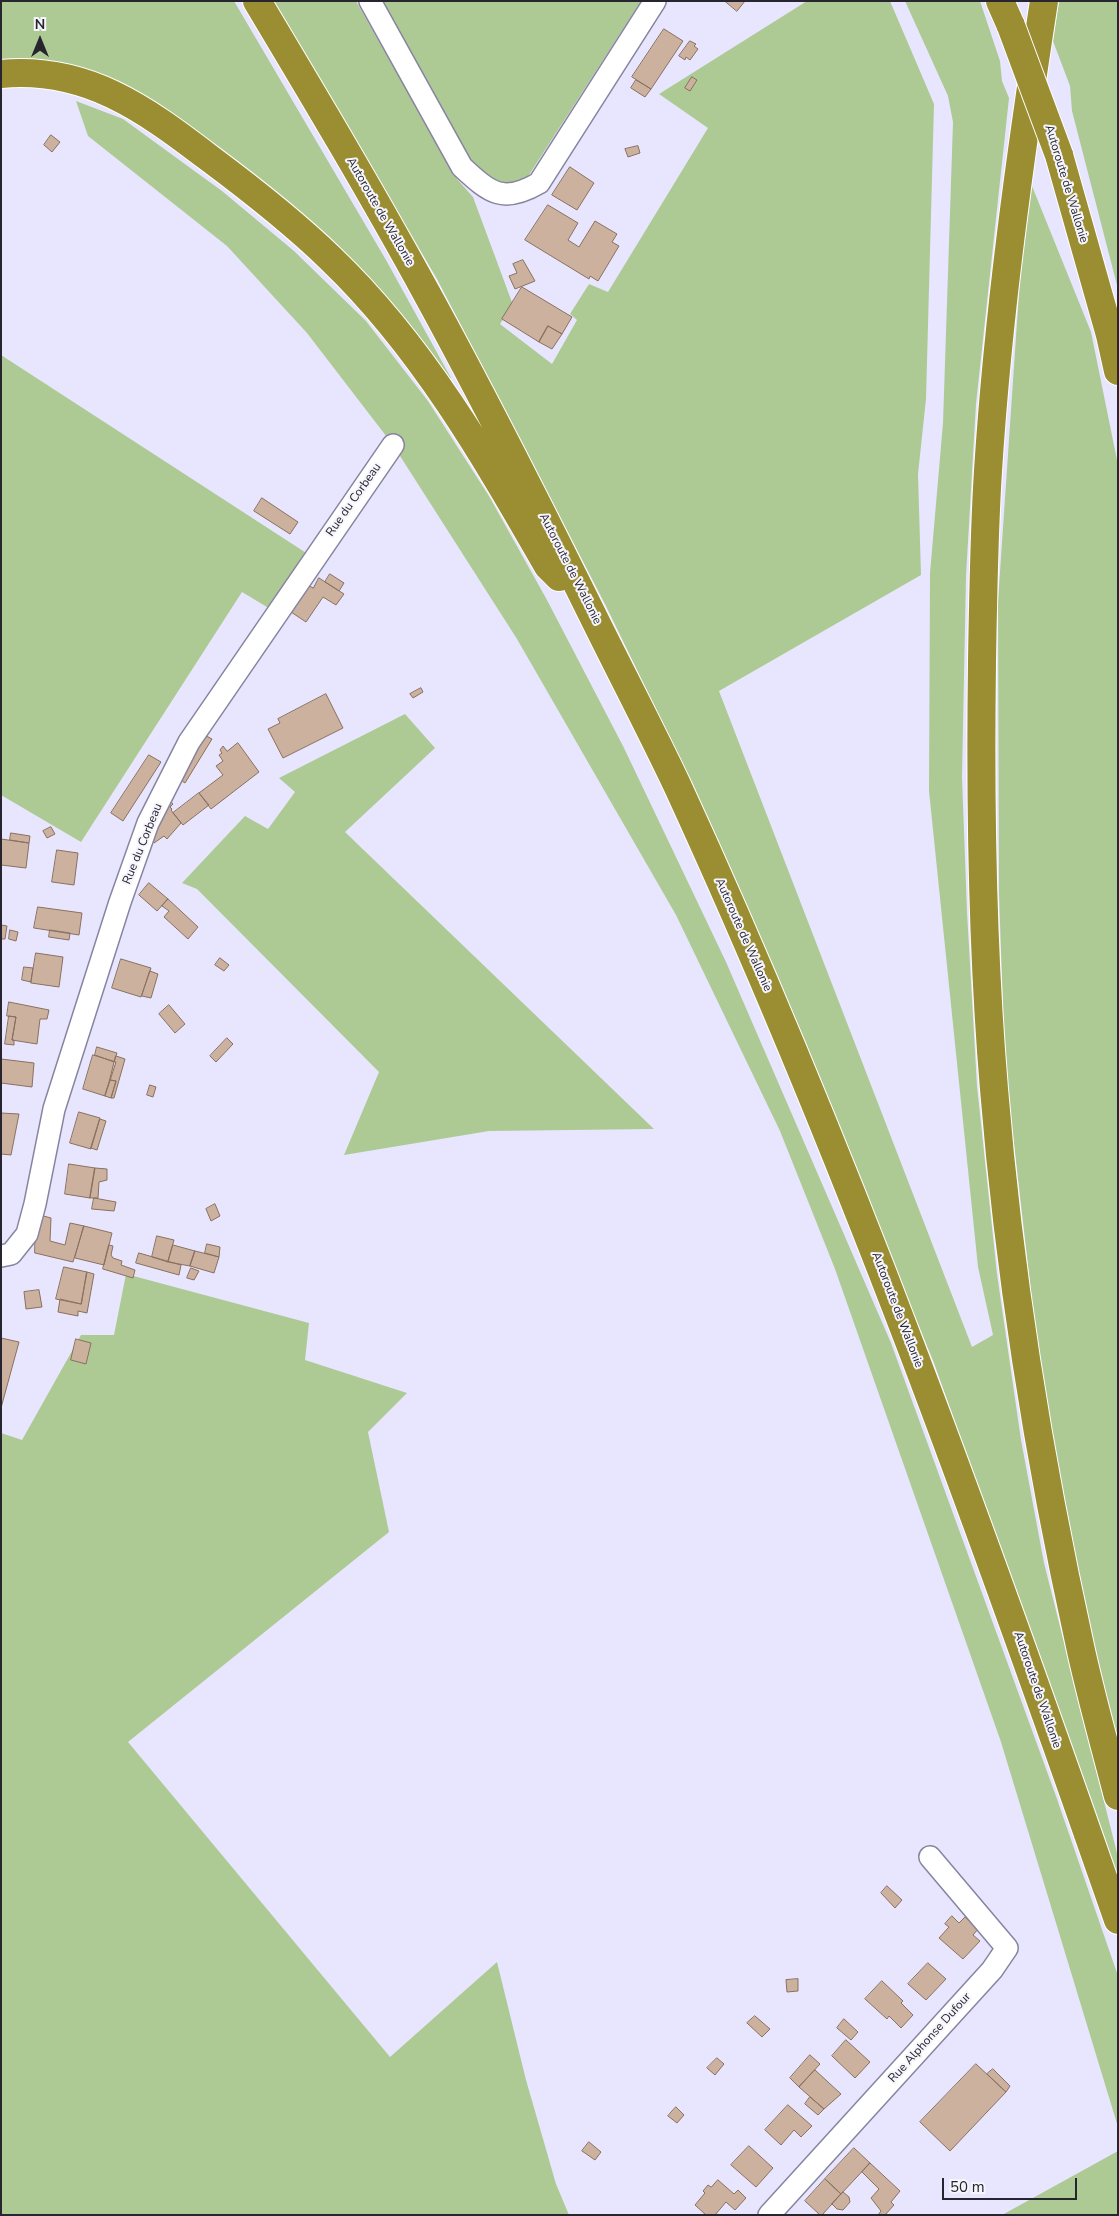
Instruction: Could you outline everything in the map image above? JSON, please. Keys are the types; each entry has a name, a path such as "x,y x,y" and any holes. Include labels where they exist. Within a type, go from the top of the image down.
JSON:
{"highway":[{"name":"Autoroute de Wallonie","path":"257,1 426,292 511,453 676,783 782,1023 860,1213 937,1414 1022,1646 1118,1920"},
{"name":"Autoroute de Wallonie","path":"1000,1 1059,155 1110,335 1118,372"},
{"path":"1044,1 1019,164 997,364 988,472 980,761 984,931 994,1089 1009,1232 1027,1356 1051,1504 1080,1649 1118,1796"},
{"path":"1,74 54,75 94,85 128,102 194,146 273,206 332,260 408,347 465,425 548,566 585,599"}],"street":[{"path":"370,1 462,167 480,184 500,194 523,193 539,183 655,1"},
{"name":"Rue du Corbeau","path":"1,1256 11,1254 27,1234 54,1109 120,902 148,823 189,742 393,445"},
{"name":"Rue Alphonse Dufour","path":"769,2215 992,1970 1007,1948 930,1857"}],"green space":[{"path":"1,1 234,1 386,260 451,378 194,132 1,62"},
{"path":"274,1 356,1 457,179 473,197 513,305 500,324 552,364 577,320 570,314 589,284 608,292 708,128 659,94 807,1 890,1 934,104 926,399 918,474 921,575 719,691 972,1347 993,1335 978,1267 929,791 930,573 943,423 953,122 948,96 905,1 980,1 1000,61 1002,81 1009,98 976,404 966,576 962,777 967,912 977,1086 997,1274 1021,1440 1044,1563 1118,1857 1118,1881 934,1363 752,922 668,734 606,606 437,279"},
{"path":"380,1 641,1 527,178 513,184 494,184 475,168"},
{"path":"1059,1 1118,1 1118,289 1072,111 1070,86 1053,41"},
{"path":"76,101 123,119 222,191 294,251 366,321 428,401 489,496 547,600 624,748 726,962 891,1343 1057,1799 1118,1976 1118,2127 1001,1742 835,1269 780,1131 676,915 517,639 393,445 307,333 227,246 88,136"},
{"path":"1032,186 1091,332 1118,465 1118,1742 1090,1633 1039,1362 1005,1065 999,894 998,601 1020,278"},
{"path":"1,355 314,558 277,613 242,592 81,842 1,795"},
{"path":"405,714 435,748 345,832 654,1129 489,1131 344,1155 379,1072 197,889 182,883 245,816 268,829 295,792 279,778"},
{"path":"126,1274 309,1323 305,1360 407,1393 368,1432 389,1532 128,1742 390,2057 497,1962 526,2080 556,2184 569,2215 1,2215 1,1433 22,1440 81,1335 114,1335"},
{"path":"1118,2151 1118,2215 1002,2215"}],"building":[{"path":"725,1 745,1 737,11"},
{"path":"664,29 683,41 651,89 632,77"},
{"path":"690,41 696,44 694,46 698,49 690,60 686,57 685,60 679,56"},
{"path":"692,77 697,80 690,91 685,88"},
{"path":"636,80 651,89 645,97 631,88"},
{"path":"51,135 60,142 52,152 44,145"},
{"path":"638,146 640,153 628,157 625,149"},
{"path":"570,167 594,183 577,210 552,195"},
{"path":"548,205 578,223 568,240 579,247 595,221 617,234 612,242 619,246 598,281 590,276 589,279 525,240"},
{"path":"523,260 535,281 515,289 509,276 517,273 513,264"},
{"path":"522,287 572,317 562,334 548,326 539,342 502,319"},
{"path":"548,326 562,334 552,349 539,342"},
{"path":"262,498 298,522 290,534 254,511"},
{"path":"330,574 344,583 339,591 325,582"},
{"path":"319,578 344,594 336,605 323,597 306,622 285,608 303,582 313,588"},
{"path":"421,688 423,692 413,698 410,694"},
{"path":"326,694 343,728 283,758 268,729 280,723 278,719"},
{"path":"199,732 212,739 185,783 173,775"},
{"path":"238,743 259,772 211,809 199,793 223,775 216,766 223,761 219,755 222,753 220,750 223,746 227,751"},
{"path":"149,755 161,762 123,821 111,813"},
{"path":"199,793 209,805 183,825 173,813"},
{"path":"165,795 173,804 170,807 171,810 181,823 167,839 164,836 154,843 147,834"},
{"path":"51,827 55,834 47,838 43,831"},
{"path":"11,833 30,836 29,843 10,840"},
{"path":"1,839 29,843 26,868 1,865"},
{"path":"57,850 78,853 74,885 52,882"},
{"path":"149,883 168,899 157,911 139,895"},
{"path":"168,899 198,927 188,939 164,917 169,911 162,906"},
{"path":"38,907 82,913 79,935 34,928"},
{"path":"1,925 7,926 5,939 1,939"},
{"path":"10,930 18,932 16,941 9,939"},
{"path":"50,930 70,933 69,940 49,937"},
{"path":"36,953 63,957 59,987 31,983"},
{"path":"220,958 229,965 224,971 215,965"},
{"path":"121,959 151,968 141,997 112,988"},
{"path":"24,967 33,968 31,982 22,980"},
{"path":"150,971 158,974 151,998 142,996"},
{"path":"9,1002 49,1010 47,1019 40,1019 37,1044 12,1040 16,1017 7,1016"},
{"path":"169,1005 185,1024 175,1033 159,1014"},
{"path":"9,1016 16,1017 12,1040 14,1040 14,1045 5,1044"},
{"path":"227,1038 233,1044 216,1062 210,1056"},
{"path":"97,1047 117,1053 114,1062 95,1055"},
{"path":"93,1055 116,1062 105,1096 83,1089"},
{"path":"116,1056 125,1059 114,1098 111,1098 116,1081 110,1080"},
{"path":"1,1059 34,1063 32,1087 1,1083"},
{"path":"110,1080 116,1081 111,1098 105,1096"},
{"path":"150,1085 156,1087 153,1097 147,1095"},
{"path":"79,1112 100,1118 91,1149 70,1143"},
{"path":"1,1113 19,1114 11,1155 1,1154"},
{"path":"100,1119 106,1121 97,1150 91,1148"},
{"path":"69,1164 95,1168 90,1198 65,1194"},
{"path":"95,1168 107,1169 107,1180 99,1182 98,1198 90,1198"},
{"path":"94,1198 116,1202 114,1211 92,1209"},
{"path":"215,1204 220,1216 211,1221 206,1209"},
{"path":"36,1214 51,1218 50,1241 65,1245 70,1223 84,1226 73,1262 35,1253"},
{"path":"84,1226 112,1233 104,1265 75,1258"},
{"path":"157,1236 174,1240 168,1262 152,1257"},
{"path":"207,1244 220,1247 219,1257 205,1253"},
{"path":"109,1245 113,1246 111,1255 113,1258 122,1261 121,1265 135,1270 133,1278 103,1269"},
{"path":"173,1245 195,1251 190,1266 168,1262"},
{"path":"195,1251 219,1257 214,1273 190,1266"},
{"path":"139,1253 181,1265 179,1275 136,1263"},
{"path":"64,1267 87,1272 81,1304 56,1299"},
{"path":"191,1268 199,1271 194,1280 187,1278"},
{"path":"87,1272 94,1274 87,1313 78,1311 78,1316 58,1312 60,1299 81,1304"},
{"path":"39,1290 42,1307 26,1309 24,1292"},
{"path":"1,1338 19,1342 1,1408"},
{"path":"76,1339 91,1343 86,1364 71,1360"},
{"path":"887,1886 902,1900 895,1908 881,1893"},
{"path":"952,1916 959,1923 965,1917 978,1929 973,1935 980,1941 963,1959 939,1938 949,1927 945,1924"},
{"path":"928,1963 946,1979 926,2000 908,1984"},
{"path":"798,1979 798,1991 787,1992 786,1980"},
{"path":"882,1981 903,2001 901,2003 913,2015 901,2028 889,2016 887,2019 865,1999"},
{"path":"755,2016 770,2029 762,2037 747,2023"},
{"path":"844,2019 858,2032 851,2040 837,2028"},
{"path":"846,2040 870,2062 855,2078 832,2056"},
{"path":"810,2055 820,2064 799,2087 790,2078"},
{"path":"717,2058 724,2064 715,2075 707,2068"},
{"path":"976,2064 1006,2092 950,2151 920,2122"},
{"path":"993,2069 1010,2086 1006,2092 987,2074"},
{"path":"815,2070 841,2094 824,2109 799,2087"},
{"path":"810,2097 824,2109 818,2115 805,2104"},
{"path":"788,2105 812,2126 801,2137 794,2130 781,2145 765,2130"},
{"path":"676,2107 684,2115 677,2123 668,2116"},
{"path":"589,2142 601,2152 595,2160 582,2151"},
{"path":"749,2146 773,2168 756,2187 731,2165"},
{"path":"854,2148 870,2163 841,2194 825,2179"},
{"path":"870,2163 900,2191 891,2202 894,2205 885,2215 878,2215 881,2211 871,2198 879,2189 862,2172"},
{"path":"825,2179 841,2194 820,2215 805,2201"},
{"path":"718,2180 734,2194 738,2190 746,2198 735,2210 726,2202 715,2215 706,2215 695,2205 705,2193 703,2191 708,2185 711,2187"},
{"path":"843,2192 849,2197 850,2202 843,2210 837,2209 832,2204"}]}
